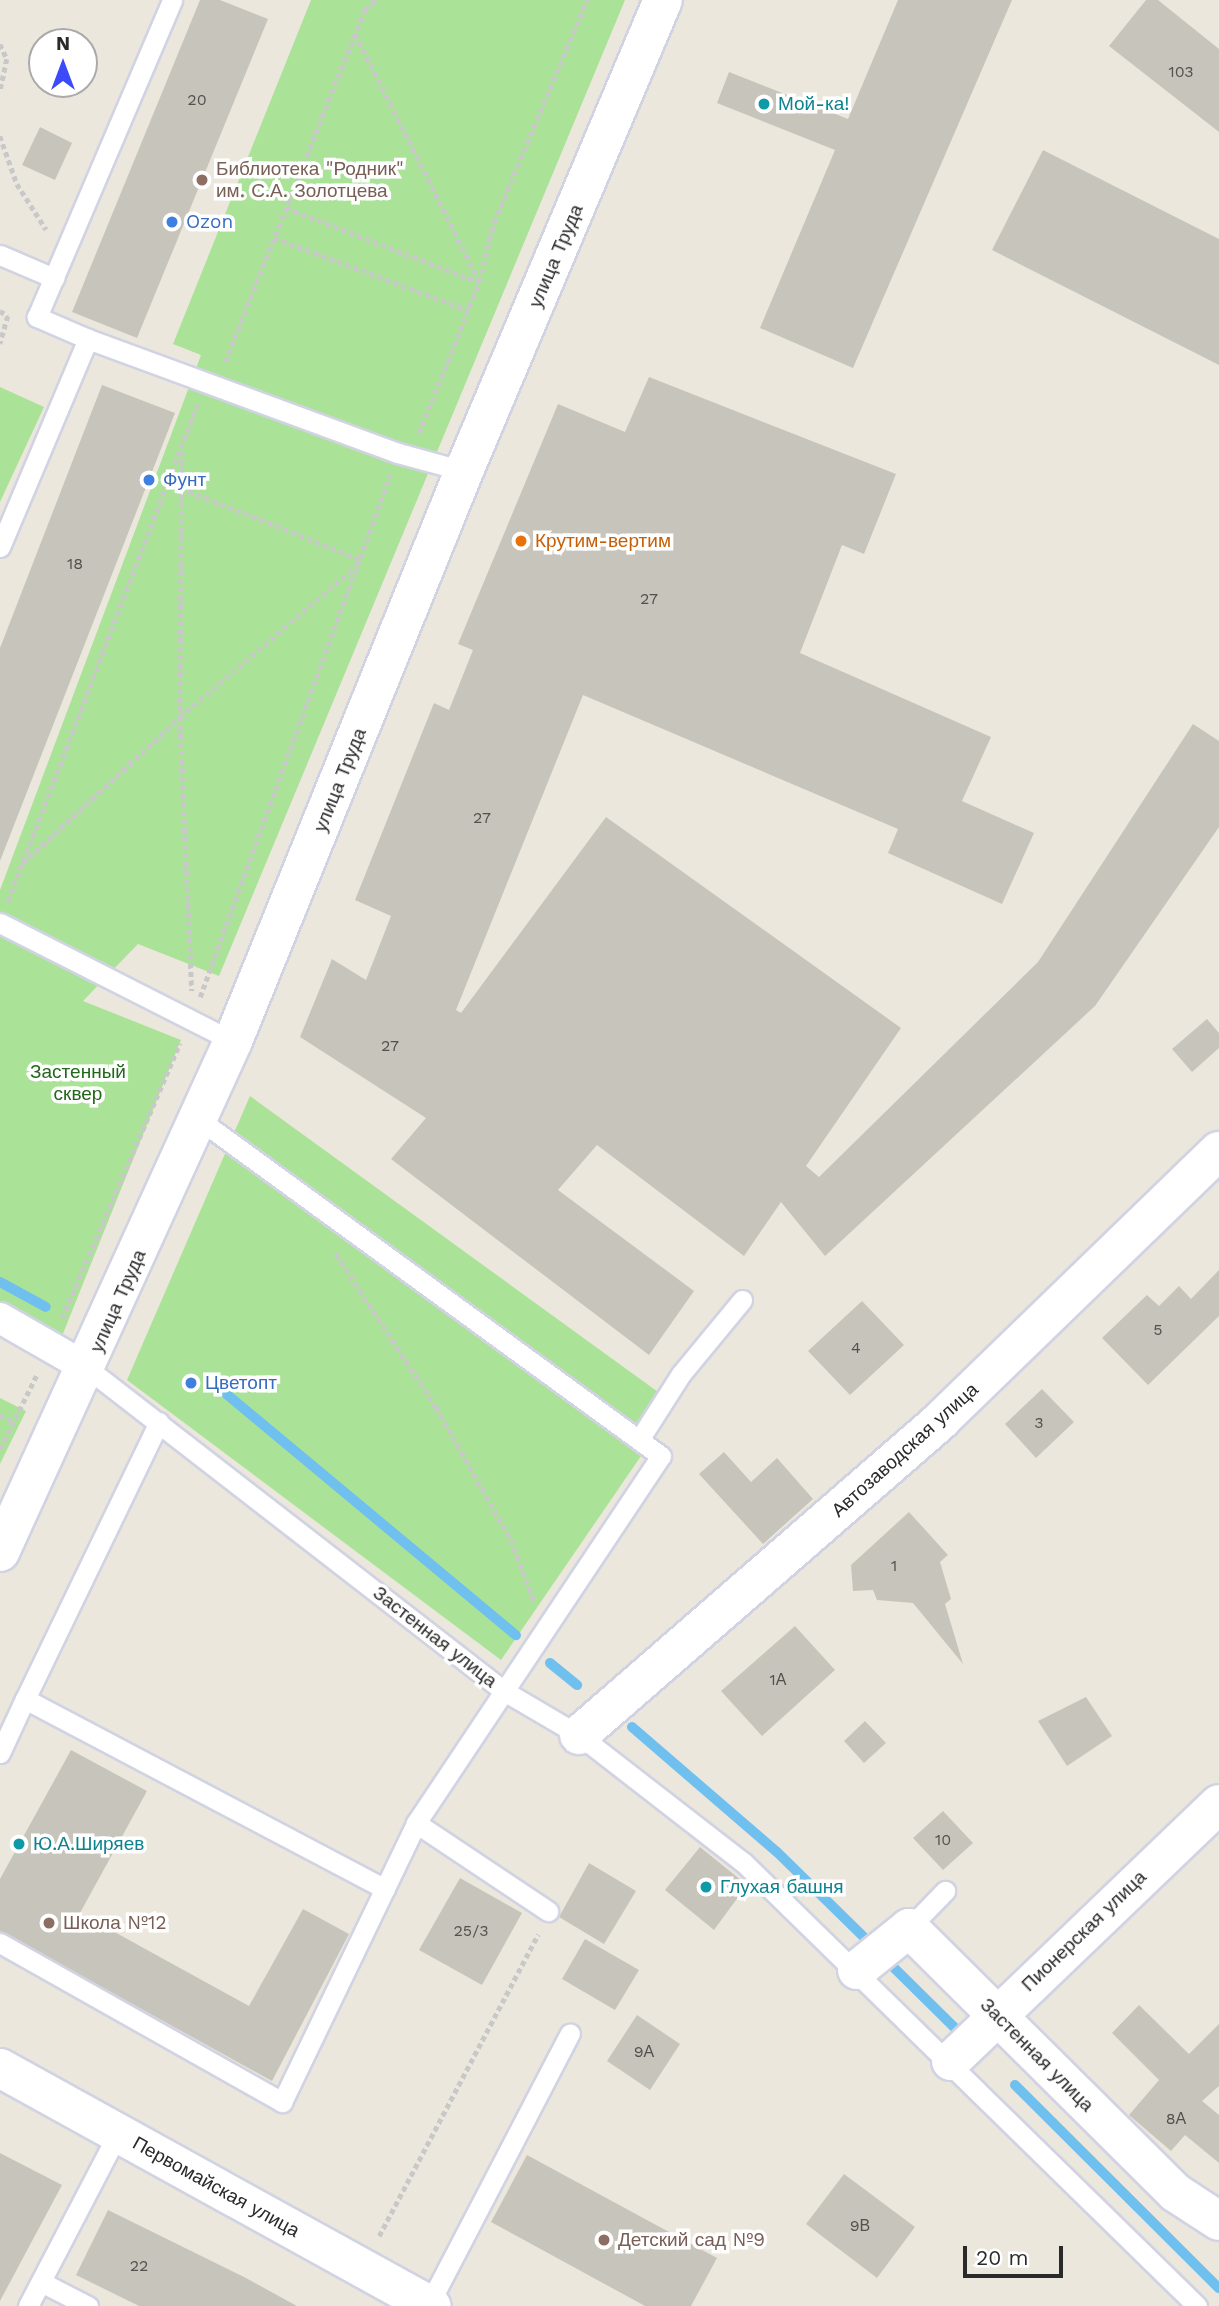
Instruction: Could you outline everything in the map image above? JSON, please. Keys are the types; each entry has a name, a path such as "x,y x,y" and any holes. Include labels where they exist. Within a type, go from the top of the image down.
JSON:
{"street":[{"name":"улица Труда","path":"0,1552 87,1368 233,1041 464,471 663,0"},
{"name":"Автозаводская улица","path":"579,1735 942,1419 1219,1151"},
{"name":"Застенная улица","path":"0,1318 87,1368"},
{"name":"Пионерская улица","path":"951,2061 1219,1804"},
{"name":"Застенная улица","path":"882,1951 996,2015 1176,2193 1219,2221"},
{"name":"Первомайская улица","path":"0,2068 430,2305"}],"lane":[{"path":"172,0 37,317 88,339 404,455 464,471"},
{"path":"0,255 54,278"},
{"path":"0,547 88,339"},
{"path":"2,916 233,1041"},
{"path":"1,1946 282,2102 416,1823 661,1455 197,1118"},
{"path":"639,1440 681,1374 742,1300"},
{"name":"Застенная улица","path":"87,1368 504,1691 579,1735 743,1862 882,1951 951,2061 1197,2306"},
{"path":"0,1754 159,1422"},
{"path":"25,1699 385,1889"},
{"path":"416,1823 548,1911"},
{"path":"882,1951 945,1891"},
{"path":"430,2305 570,2033"},
{"path":"28,2306 118,2133"},
{"path":"41,2281 88,2306"}],"path":[{"path":"2,916 182,447 274,238 368,0"},
{"path":"365,9 376,0"},
{"path":"0,1448 51,1347 193,1017 358,562 468,310 479,282 494,222 587,0"},
{"path":"355,34 479,282"},
{"path":"0,44 7,59 0,99"},
{"path":"0,136 17,184 63,256"},
{"path":"286,208 479,282"},
{"path":"274,238 468,310"},
{"path":"0,311 8,316 0,344"},
{"path":"182,447 180,717 193,1017"},
{"path":"181,488 358,562"},
{"path":"22,863 180,717 358,562"},
{"path":"329,1243 436,1407 511,1540 545,1631"},
{"path":"0,1415 12,1421"},
{"path":"363,2268 548,1911"}],"green space":[{"name":"Застенный сквер","path":"311,0 625,0 219,976 138,944 83,1001 181,1040 60,1341 0,1308 0,890 201,355 173,344"},
{"path":"0,387 44,407 0,502"},
{"path":"250,1096 676,1405 501,1660 127,1380"},
{"path":"0,1398 26,1411 0,1464"}],"building":[{"path":"200,0 220,0 268,19 137,338 72,312"},
{"path":"898,0 1012,0 853,368 760,328 835,150 717,103 729,72 848,119"},
{"path":"1146,0 1158,0 1219,49 1219,132 1109,46"},
{"path":"40,127 72,143 55,180 22,165"},
{"path":"1043,150 1219,239 1219,365 992,250"},
{"path":"649,377 896,474 864,554 842,545 800,653 991,737 962,801 1034,833 1002,904 888,853 898,829 583,695 456,1010 461,1013 606,817 901,1028 806,1166 819,1177 1038,962 1193,724 1219,741 1219,827 1095,1006 825,1256 781,1202 744,1256 597,1145 558,1190 694,1291 649,1355 391,1159 426,1118 300,1037 332,959 366,980 391,916 355,900 434,703 449,710 473,650 458,644 558,404 625,432"},
{"path":"102,385 175,413 0,861 0,648"},
{"path":"1207,1019 1219,1033 1219,1048 1192,1072 1172,1049"},
{"path":"1219,1270 1219,1316 1148,1385 1102,1338 1147,1295 1159,1306 1179,1286 1191,1299"},
{"path":"862,1301 904,1345 850,1395 808,1351"},
{"path":"1042,1389 1074,1422 1036,1458 1005,1424"},
{"path":"724,1452 751,1482 777,1458 813,1499 763,1544 699,1474"},
{"path":"909,1512 948,1555 940,1562 951,1599 945,1604 963,1664 913,1603 877,1600 873,1590 853,1591 851,1565"},
{"path":"795,1626 835,1670 762,1736 721,1691"},
{"path":"1086,1697 1112,1736 1067,1766 1038,1721"},
{"path":"865,1721 886,1743 864,1763 844,1741"},
{"name":"Школа №12","path":"71,1750 147,1791 80,1913 249,2006 303,1909 349,1934 272,2081 0,1931 0,1879"},
{"path":"943,1811 973,1843 943,1870 913,1838"},
{"name":"Глухая башня","path":"700,1847 747,1885 714,1930 665,1890"},
{"path":"589,1863 636,1891 604,1944 559,1917"},
{"path":"460,1878 522,1913 482,1985 419,1950"},
{"path":"585,1939 639,1970 615,2010 562,1979"},
{"path":"1139,2005 1189,2054 1219,2024 1219,2086 1202,2101 1219,2115 1219,2163 1185,2135 1171,2151 1129,2115 1159,2080 1112,2033"},
{"path":"637,2015 680,2044 650,2090 607,2061"},
{"path":"0,2153 62,2185 0,2301"},
{"name":"Детский сад №9","path":"527,2155 717,2258 691,2306 645,2306 491,2222"},
{"path":"844,2174 915,2227 877,2278 806,2224"},
{"path":"108,2210 297,2306 139,2306 76,2275"}],"waterway":[{"path":"0,1282 46,1307"},
{"path":"224,1392 516,1635"},
{"path":"550,1663 577,1685"},
{"path":"632,1727 777,1852 873,1946"},
{"path":"883,1957 964,2037"},
{"path":"1015,2085 1219,2288"}],"place":[{"name":"Мой-ка!","path":"764,104"},
{"name":"Библиотека \"Родник\" им. С.А. Золотцева","path":"202,180"},
{"name":"Ozon","path":"172,222"},
{"name":"Фунт","path":"149,480"},
{"name":"Крутим-вертим","path":"521,541"},
{"name":"Цветопт","path":"191,1383"},
{"name":"Ю.А.Ширяев","path":"19,1844"},
{"name":"Глухая башня","path":"706,1887"},
{"name":"Школа №12","path":"49,1923"},
{"name":"Детский сад №9","path":"604,2240"}]}
